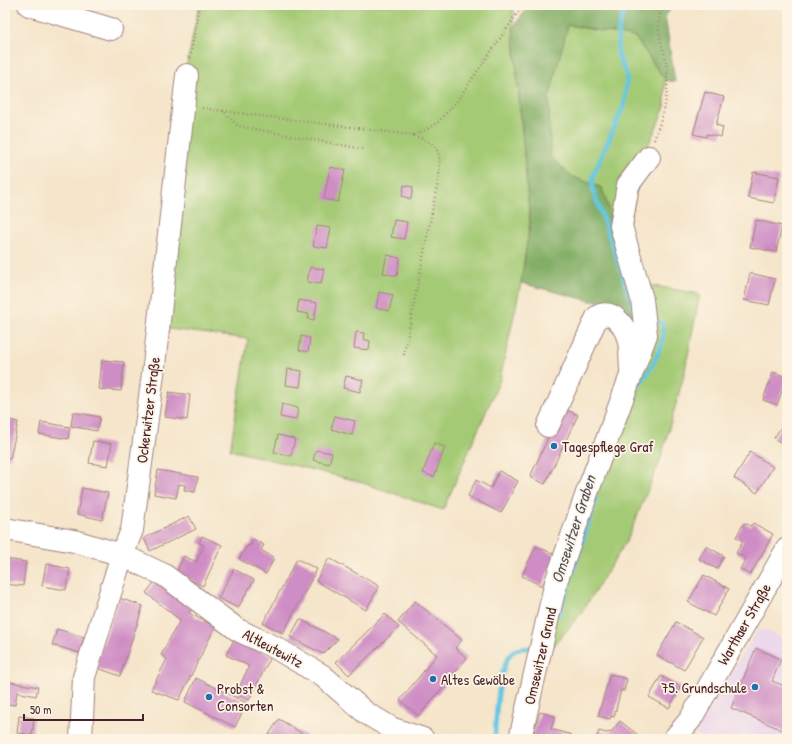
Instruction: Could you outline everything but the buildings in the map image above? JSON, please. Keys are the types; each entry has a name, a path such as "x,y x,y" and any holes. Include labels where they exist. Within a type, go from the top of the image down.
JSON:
{"street":[{"path":"29,5 112,29"},
{"name":"Ockerwitzer Straße","path":"81,739 84,677 122,555 134,522 153,374 187,75"},
{"name":"Omsewitzer Grund","path":"520,739 556,582 589,486 646,335 642,299 621,226 628,184 648,156"},
{"path":"548,426 597,317 603,313 610,314 621,324 628,337 632,372"},
{"name":"Altleutewitz","path":"5,529 74,541 122,555 164,575 238,630 276,648 323,676 366,713 393,729 423,739"},
{"name":"Warthaer Straße","path":"674,739 690,720 787,550"}],"path":[{"path":"187,75 199,5"},
{"path":"412,135 426,130 438,122 457,101 523,5"},
{"path":"648,156 666,106 668,69 658,27 659,14 665,5"},
{"path":"184,106 412,135 432,144 438,151 441,159 404,355"},
{"path":"223,110 238,126 363,149"}],"shaded area":[{"name":"75. Grundschule","path":"758,628 787,640 787,739 706,739 695,734"}],"green space":[{"path":"199,5 514,5 513,27 530,223 521,283 500,380 443,510 354,480 230,450 248,339 153,327 176,118"},
{"path":"530,5 674,5 665,16 675,82 665,80 635,37 568,25 549,98 550,156 571,176 602,188 629,276 651,331 617,302 591,301 521,283 530,223 513,27"},
{"path":"567,25 635,37 665,80 665,107 647,148 627,229 643,284 700,294 684,375 660,461 627,540 582,612 543,659 581,524 651,331 629,276 602,188 571,176 550,156 549,98"}],"waterway":[{"name":"Omsewitzer Graben","path":"631,5 623,14 618,31 618,55 627,76 624,105 593,176 593,190 634,308"},
{"name":"Omsewitzer Graben","path":"636,388 651,367 663,340 662,324 656,320 651,320"},
{"name":"Omsewitzer Graben","path":"559,615 596,500"},
{"name":"Omsewitzer Graben","path":"495,734 499,690 504,666 514,651 524,648 535,648"}],"place":[{"name":"Tagespflege Graf","path":"554,446"},
{"name":"Altes Gewölbe","path":"433,679"},
{"name":"75. Grundschule","path":"755,687"},
{"name":"Probst & Consorten","path":"209,697"}]}
